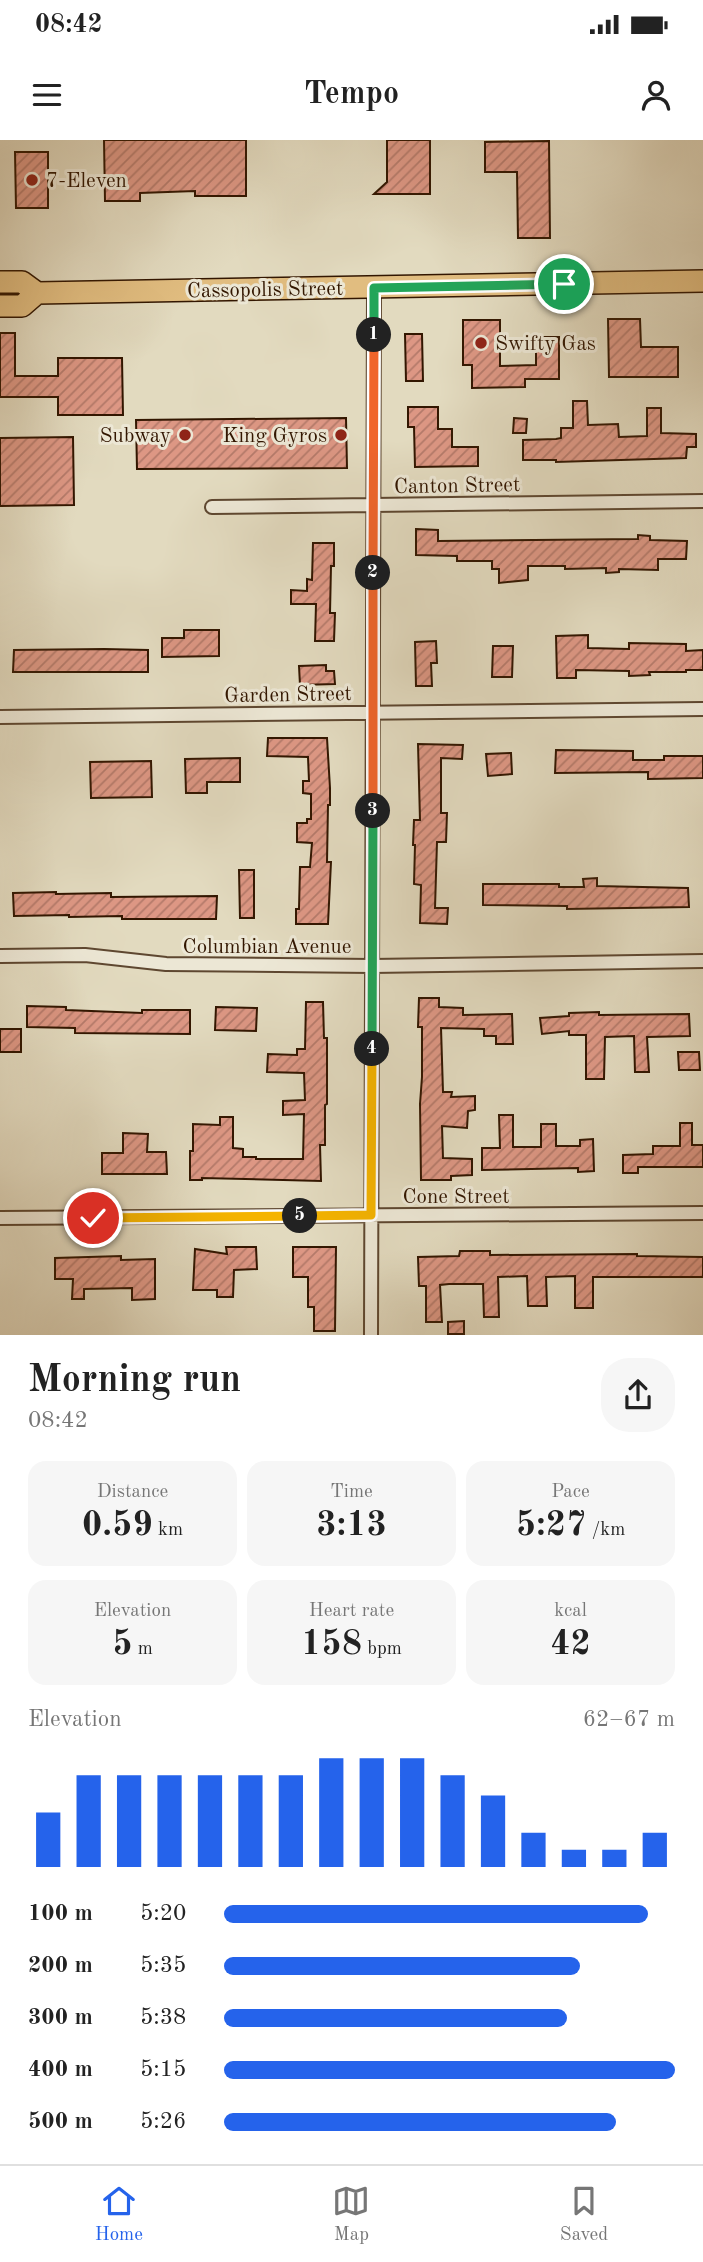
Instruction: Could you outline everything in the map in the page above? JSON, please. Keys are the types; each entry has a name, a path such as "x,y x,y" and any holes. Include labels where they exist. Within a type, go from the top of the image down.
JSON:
{"main road":[{"name":"Cassopolis Street","path":"0,282 22,282 37,293 703,281"},
{"name":"Cassopolis Street","path":"0,306 22,306 37,293"}],"street":[{"path":"371,1335 374,288"},
{"name":"Canton Street","path":"212,507 703,501"},
{"name":"Garden Street","path":"0,718 703,709"},
{"name":"Columbian Avenue","path":"0,956 85,955 166,964 372,966 703,961"},
{"name":"Cone Street","path":"0,1219 703,1213"}],"building":[{"path":"104,140 246,140 246,196 195,196 195,191 140,193 140,201 105,201"},
{"path":"387,140 430,140 430,194 374,194 387,182"},
{"path":"549,141 550,238 518,238 517,172 485,172 485,142"},
{"name":"7-Eleven","path":"15,152 48,152 48,208 16,208"},
{"path":"608,319 640,319 641,347 678,347 678,377 609,377"},
{"path":"463,320 500,320 500,366 536,365 536,337 559,337 559,379 525,379 525,387 472,388 472,365 463,365"},
{"path":"0,333 15,333 15,376 58,376 58,358 122,358 123,415 58,415 58,397 0,397"},
{"path":"405,334 422,334 423,381 406,381"},
{"path":"573,401 587,401 588,425 618,424 619,437 647,436 647,408 661,408 661,433 696,434 696,447 687,447 686,458 556,462 523,460 523,440 561,438 561,428 573,428"},
{"path":"408,407 438,407 438,429 452,429 452,447 478,447 478,466 415,467 414,427 408,427"},
{"path":"346,418 347,468 137,469 136,420"},
{"path":"514,418 527,419 526,433 513,433"},
{"path":"73,437 74,505 0,506 0,438"},
{"path":"416,529 438,530 438,541 638,539 638,535 650,536 650,540 687,541 686,559 658,559 658,570 619,569 619,572 606,573 606,568 528,566 528,580 499,583 499,569 492,569 492,561 457,561 457,556 416,555"},
{"path":"313,543 334,543 330,613 335,613 334,641 315,641 316,604 291,604 291,590 307,591 307,579 312,580"},
{"path":"184,630 219,630 219,656 162,657 162,638 184,638"},
{"path":"588,635 588,648 629,649 629,643 686,644 686,651 703,650 703,670 649,672 650,675 629,676 629,671 576,670 576,678 557,678 556,636"},
{"path":"436,641 437,663 431,663 432,686 416,686 415,642"},
{"path":"493,646 513,646 512,677 492,677"},
{"path":"14,650 148,650 148,672 13,672"},
{"path":"326,665 326,671 334,671 335,684 300,685 299,666"},
{"path":"268,738 327,738 330,805 327,862 331,862 328,924 296,924 300,867 310,867 312,843 297,842 297,823 307,823 307,819 311,819 311,794 303,793 303,781 309,781 308,757 267,756"},
{"path":"418,744 463,745 462,759 441,758 441,813 447,813 446,842 437,842 435,908 448,908 447,924 420,923 421,885 414,884 413,845 414,820 420,820"},
{"path":"556,750 633,751 633,760 664,760 664,756 703,756 703,778 648,779 648,772 555,773"},
{"path":"511,753 512,774 488,776 486,754"},
{"path":"240,758 240,782 207,782 207,793 186,793 185,759"},
{"path":"151,761 152,797 91,798 90,762"},
{"path":"239,870 254,870 254,918 240,918"},
{"path":"597,878 597,886 688,888 689,907 567,909 567,906 483,905 483,884 559,884 559,887 584,887 583,879"},
{"path":"13,893 111,893 111,897 217,896 216,919 14,916"},
{"path":"419,998 439,998 439,1007 463,1008 463,1015 512,1014 513,1044 496,1044 496,1036 484,1036 484,1029 441,1028 443,1092 452,1092 451,1097 475,1096 475,1110 468,1111 467,1128 442,1126 443,1158 472,1159 472,1175 451,1176 451,1180 421,1180 422,1027 418,1027"},
{"path":"306,1002 323,1002 324,1038 327,1038 327,1104 325,1145 320,1145 321,1181 190,1180 193,1124 220,1125 220,1117 233,1117 233,1148 243,1149 243,1157 303,1159 304,1114 283,1115 283,1101 305,1100 304,1073 267,1072 268,1054 297,1055 297,1049 305,1049"},
{"path":"27,1006 142,1013 142,1010 190,1010 190,1034 75,1033 75,1028 27,1027"},
{"path":"216,1007 257,1008 256,1031 215,1030"},
{"path":"599,1012 599,1015 689,1014 690,1036 647,1037 649,1072 635,1072 634,1036 605,1037 604,1079 586,1079 586,1035 569,1035 569,1031 542,1034 540,1018"},
{"path":"0,1029 21,1029 21,1052 0,1052"},
{"path":"678,1052 699,1052 700,1070 679,1070"},
{"path":"499,1115 513,1115 513,1147 541,1147 541,1124 556,1124 556,1146 580,1146 580,1140 593,1139 594,1171 578,1172 578,1168 482,1170 482,1148 500,1148"},
{"path":"680,1123 692,1123 692,1145 703,1145 703,1167 638,1167 638,1173 623,1173 623,1155 653,1154 653,1146 680,1146"},
{"path":"123,1133 148,1134 147,1152 166,1152 167,1174 102,1174 102,1153 123,1153"},
{"path":"226,1247 256,1247 257,1269 234,1270 233,1297 217,1297 217,1290 193,1290 195,1249 227,1254"},
{"path":"293,1247 336,1247 335,1331 314,1331 314,1307 308,1307 308,1277 293,1277"},
{"path":"460,1251 490,1251 490,1255 637,1254 703,1257 703,1277 593,1277 593,1308 575,1308 575,1276 546,1277 547,1306 528,1306 527,1276 498,1277 499,1317 484,1317 483,1284 440,1285 442,1322 426,1322 426,1286 419,1286 418,1257 459,1256"},
{"path":"121,1256 121,1260 155,1259 155,1299 132,1300 132,1288 84,1289 84,1299 72,1299 73,1279 55,1279 55,1258"},
{"path":"464,1321 464,1334 448,1334 448,1322"}],"place":[{"name":"7-Eleven","path":"32,180"},
{"name":"Swifty Gas","path":"481,343"},
{"name":"Subway","path":"185,435"},
{"name":"King Gyros","path":"341,435"}],"route":[{"path":"93,1218 371,1215 374,288 564,284"}]}
